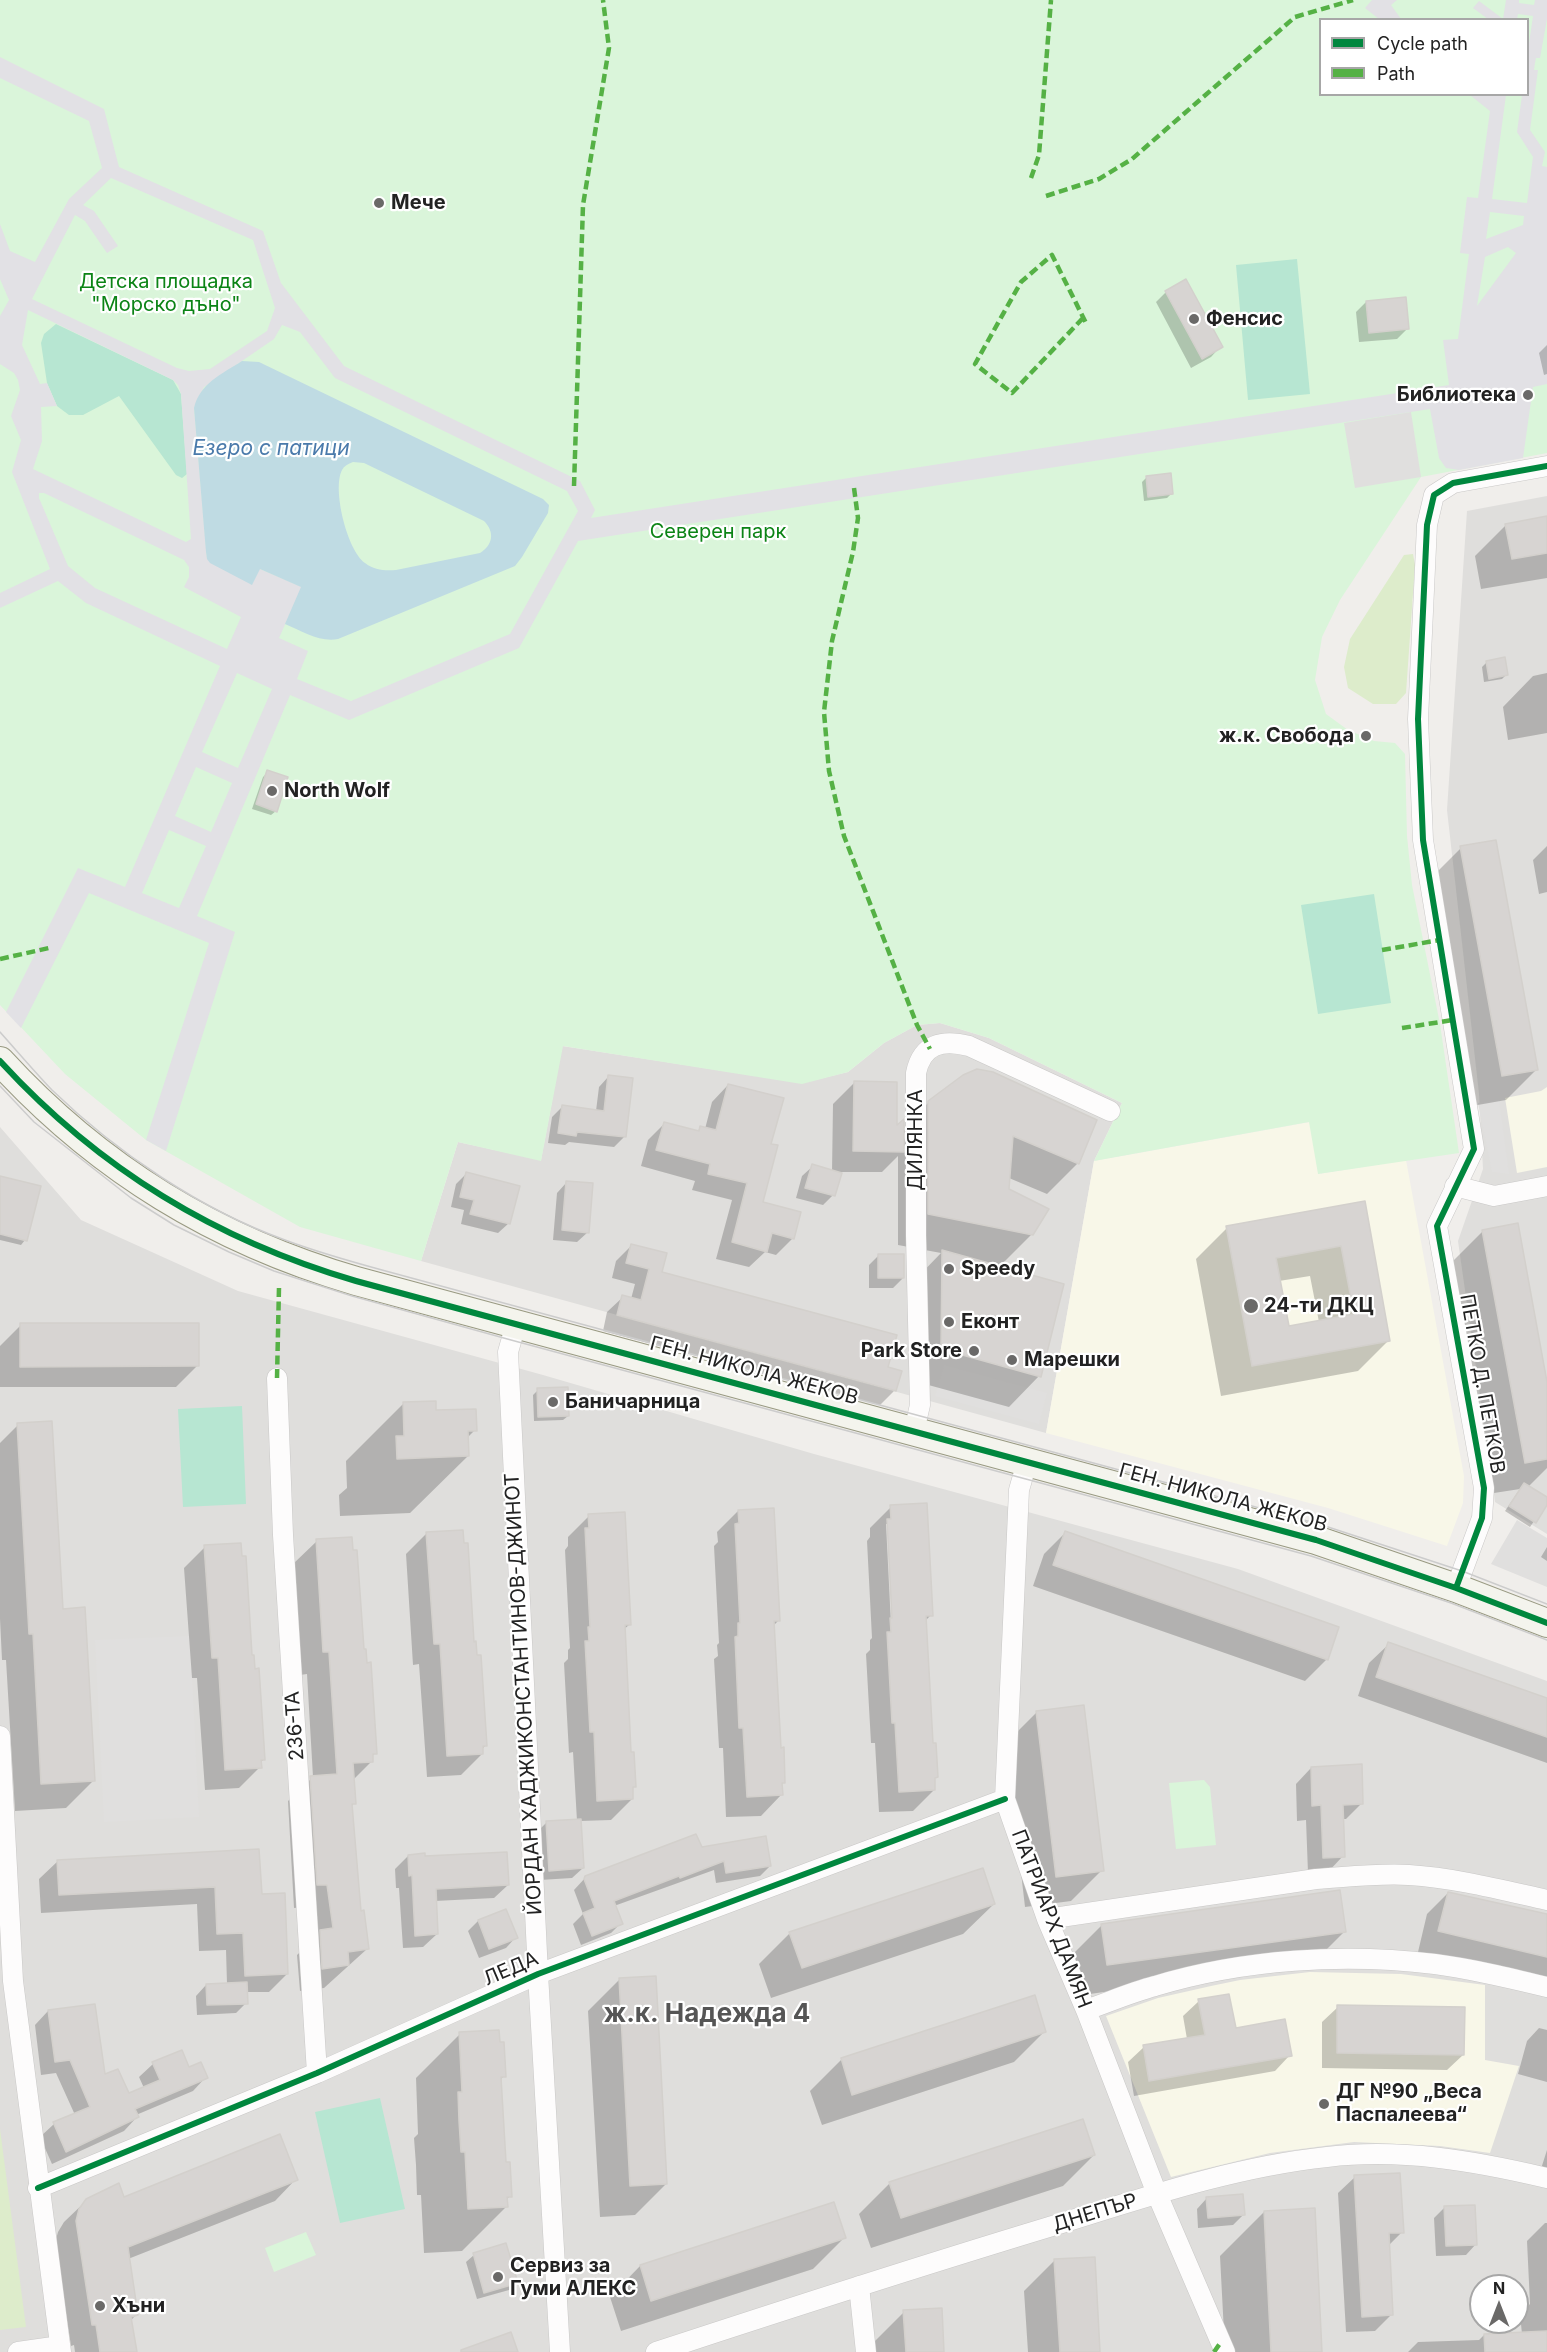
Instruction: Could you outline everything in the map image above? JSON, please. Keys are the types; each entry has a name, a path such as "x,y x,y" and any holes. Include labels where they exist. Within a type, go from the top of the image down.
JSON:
{"street":[{"name":"ПЕТКО Д. ПЕТКОВ","path":"1456,1588 1482,1518 1484,1488 1437,1226 1474,1149 1424,840 1418,719 1427,525 1434,495 1453,483 1547,466"},
{"name":"ДИЛЯНКА","path":"914,1431 921,1405 916,1212 916,1073 919,1059 930,1049 941,1044 953,1042 969,1046 1110,1112"},
{"name":"ГЕН. НИКОЛА ЖЕКОВ","path":"0,1061 44,1107 112,1164 182,1209 237,1238 318,1270 1316,1540 1456,1588 1547,1623"},
{"path":"1455,1186 1494,1196 1547,1186"},
{"name":"ЙОРДАН ХАДЖИКОНСТАНТИНОВ-ДЖИНОТ","path":"516,1324 508,1352 538,1974 560,2352"},
{"name":"236-ТА","path":"277,1378 284,1547 317,2073"},
{"name":"ПАТРИАРХ ДАМЯН","path":"1027,1462 1019,1490 1005,1799 1047,1919 1086,2010 1157,2194 1226,2352"},
{"path":"0,1736 13,1981 60,2349 18,2352"},
{"name":"ЛЕДА","path":"38,2188 317,2073 538,1974 1005,1799"},
{"path":"1047,1919 1316,1879 1351,1877 1408,1875 1468,1883 1547,1900"},
{"path":"1086,2010 1155,1985 1266,1964 1317,1960 1435,1964 1547,1987"},
{"name":"ДНЕПЪР","path":"656,2352 859,2286 1157,2194 1220,2176 1281,2164 1370,2154 1474,2162 1547,2178"},
{"path":"859,2286 866,2352"}],"shaded area":[{"path":"1372,0 1397,0 1391,5 1400,18 1378,18 1365,8"},
{"path":"1506,0 1519,0 1519,3 1534,5 1535,0 1547,0 1547,19 1540,58 1536,58 1534,70 1538,70 1530,130 1545,152 1542,166 1547,167 1547,384 1533,387 1523,458 1459,470 1446,468 1439,458 1430,409 578,541 519,648 349,720 290,695 197,916 235,932 166,1151 146,1140 209,943 89,893 21,1028 6,1012 78,868 125,887 220,666 86,603 58,581 0,608 0,593 50,569 12,472 21,440 11,416 20,390 14,373 0,364 0,316 9,300 0,279 0,224 10,251 35,262 69,199 102,168 89,121 0,78 0,57 104,109 119,167 263,231 281,283 344,366 580,481 595,510 591,518 1449,385 1443,340 1458,339 1469,254 1460,253 1467,197 1478,198 1490,111 1471,96 1506,96 1492,199 1527,203 1533,157 1517,132 1522,96 1529,96 1529,43 1533,16 1518,14 1517,18 1503,18","holes":["111,178 253,240 275,308 267,331 210,369 189,371 177,368 32,299 75,215 85,221 107,253 118,246 94,211 83,205","1490,212 1524,216 1523,225 1486,239","1508,247 1516,253 1477,306 1485,257","28,310 173,380 178,385 181,394 191,539 186,542 33,469 42,441 41,407 57,406 47,383 40,384 22,345","282,325 300,332 335,378 567,491 578,511 510,634 351,701 297,679 308,651 279,638 302,587 260,569 207,559 194,408 204,387 274,339","39,493 44,493 184,560 189,567 189,577 184,587 241,617 227,649 95,588 68,566 39,498","237,673 272,689 238,768 202,752","196,767 232,783 211,832 175,816","169,830 206,846 179,908 142,893"]},
{"path":"1479,1 1502,18 1487,18 1473,8"},
{"path":"1411,412 1421,477 1355,488 1344,423"},
{"path":"1547,496 1547,1534 1495,1502 1458,1241 1483,1169 1479,1094 1447,810 1467,511"},
{"path":"940,1023 989,1038 1122,1103 1094,1161 1046,1433 421,1261 458,1142 541,1160 562,1046 802,1083 848,1072 884,1043 917,1025"},
{"path":"1547,1087 1547,1167 1517,1173 1505,1098 1541,1091"},
{"path":"1499,1100 1509,1174 1492,1172 1478,1103"},
{"name":"24-ти ДКЦ","path":"1310,1122 1319,1174 1406,1160 1464,1476 1463,1503 1447,1546 1328,1508 1046,1433 1094,1161"},
{"path":"0,1127 81,1220 238,1291 543,1375 814,1454 1238,1569 1547,1681 1547,2352 0,2352"},
{"path":"944,1365 1047,1393 1039,1424 935,1396"},
{"path":"1517,1520 1547,1538 1547,1587 1491,1564"},
{"path":"190,1636 199,1817 104,1822 95,1640"},
{"name":"ДГ №90 „Веса Паспалеева“","path":"1310,1972 1401,1974 1485,1985 1485,2060 1519,2066 1490,2153 1440,2146 1354,2142 1270,2153 1171,2177 1106,2016 1158,1998 1211,1986 1240,1980"}],"green space":[{"name":"Северен парк","path":"0,0 1547,0 1547,453 1421,477 1340,600 1322,637 1315,680 1326,714 1348,730 1374,741 1395,743 1405,754 1407,836 1412,885 1440,1024 1459,1153 1318,1174 1309,1122 1094,1161 1122,1103 989,1038 940,1023 917,1025 884,1043 848,1072 802,1084 563,1046 541,1161 458,1142 421,1261 300,1227 146,1140 65,1074 0,1005"},
{"path":"1297,259 1310,394 1248,400 1236,265"},
{"path":"56,324 173,380 181,394 187,474 182,478 176,475 119,396 83,415 69,415 57,406 47,383 41,343 44,334"},
{"path":"1413,554 1415,565 1406,693 1396,704 1373,704 1348,688 1344,667 1350,639 1404,555"},
{"path":"1374,894 1391,1003 1318,1014 1301,905"},
{"path":"242,1406 246,1504 183,1507 178,1409"},
{"path":"1204,1780 1210,1787 1216,1845 1176,1849 1169,1783"},
{"path":"380,2098 405,2209 340,2223 315,2112"},
{"path":"0,2129 26,2327 0,2330"},
{"path":"306,2232 316,2255 274,2272 265,2248"}],"water":[{"name":"Езеро с патици","path":"242,361 259,362 543,499 549,505 548,513 522,557 515,566 338,639 318,638 285,624 301,587 260,569 252,585 210,563 207,559 194,408 201,392 207,386","holes":["353,462 364,463 484,521 491,534 488,546 480,553 396,570 380,570 365,563 358,556 347,533 339,491 339,479 344,467"]}],"building":[{"name":"Фенсис","path":"1186,279 1223,347 1202,359 1165,291"},
{"path":"1406,297 1409,329 1369,333 1366,301"},
{"path":"1171,473 1173,494 1148,497 1146,476"},
{"path":"1547,516 1547,553 1512,559 1505,524"},
{"path":"1505,657 1508,675 1489,679 1486,661"},
{"name":"North Wolf","path":"267,770 288,777 277,812 256,804"},
{"path":"1496,840 1538,1070 1502,1076 1460,846"},
{"path":"977,1069 993,1072 1097,1120 1079,1164 1013,1136 1009,1189 1049,1209 1033,1235 928,1214 928,1101 963,1075"},
{"path":"608,1075 633,1078 626,1137 577,1132 576,1136 558,1133 562,1105 604,1111"},
{"path":"854,1081 897,1082 897,1125 904,1119 904,1152 853,1151"},
{"path":"728,1084 784,1098 771,1144 778,1145 763,1202 801,1212 794,1239 772,1233 767,1252 732,1242 747,1183 708,1174 710,1164 656,1150 664,1122 699,1131 700,1126 716,1130"},
{"path":"812,1164 842,1173 835,1196 805,1188"},
{"path":"466,1172 520,1186 510,1224 470,1214 474,1200 460,1197"},
{"path":"0,1176 41,1186 27,1241 0,1234"},
{"path":"566,1181 593,1183 589,1233 562,1230"},
{"path":"1365,1201 1390,1341 1252,1366 1226,1226","holes":["1341,1246 1354,1314 1289,1326 1276,1258"]},
{"path":"1518,1223 1547,1382 1547,1459 1525,1463 1482,1230"},
{"path":"631,1244 667,1253 662,1272 897,1335 888,1367 902,1371 896,1391 617,1315 622,1295 641,1300 649,1269 626,1263"},
{"path":"942,1250 1064,1284 1041,1377 941,1349"},
{"path":"878,1254 904,1254 904,1278 878,1278"},
{"path":"20,1323 199,1323 199,1366 20,1367"},
{"path":"568,1387 569,1416 538,1417 537,1388"},
{"path":"436,1401 436,1410 476,1409 477,1431 468,1431 469,1456 397,1459 396,1436 404,1436 403,1402"},
{"path":"52,1421 63,1609 85,1607 95,1781 41,1784 33,1634 29,1634 17,1423"},
{"path":"1524,1483 1547,1497 1547,1505 1536,1523 1509,1506"},
{"path":"927,1503 933,1616 926,1616 933,1743 936,1743 938,1777 935,1778 935,1790 899,1792 895,1723 892,1723 887,1632 891,1632 890,1618 892,1618 887,1519 891,1519 890,1505"},
{"path":"774,1508 780,1621 774,1621 785,1783 782,1783 783,1795 747,1797 743,1728 739,1728 735,1637 738,1636 738,1623 740,1623 735,1524 739,1523 738,1510"},
{"path":"625,1512 631,1625 625,1625 631,1752 634,1752 636,1787 633,1787 633,1799 597,1801 594,1732 590,1732 585,1641 589,1641 588,1627 590,1627 585,1528 589,1528 588,1514"},
{"path":"463,1530 464,1543 468,1543 474,1642 476,1641 477,1655 481,1655 487,1746 483,1746 483,1754 447,1756 440,1644 434,1644 426,1532"},
{"path":"1065,1531 1339,1627 1328,1660 1053,1565"},
{"path":"352,1537 353,1550 357,1550 364,1649 366,1649 367,1663 371,1662 377,1754 373,1754 373,1762 353,1763 356,1804 352,1804 361,1911 364,1910 369,1949 348,1952 349,1965 322,1969 320,1930 333,1928 327,1885 317,1885 310,1776 337,1774 329,1652 323,1652 316,1539"},
{"path":"241,1543 242,1556 246,1556 252,1655 254,1655 255,1669 259,1668 265,1760 261,1760 262,1768 225,1770 218,1658 212,1658 204,1545"},
{"path":"1388,1642 1547,1698 1547,1737 1376,1677"},
{"path":"1084,1705 1104,1871 1056,1877 1036,1711"},
{"path":"1362,1764 1363,1804 1343,1805 1345,1857 1323,1858 1321,1805 1312,1806 1311,1767"},
{"path":"581,1819 584,1868 549,1871 546,1821"},
{"path":"696,1834 702,1847 766,1836 771,1866 726,1873 724,1861 614,1901 623,1924 592,1936 583,1913 595,1908 584,1879 585,1876"},
{"path":"259,1849 262,1894 285,1893 288,1974 245,1976 243,1933 217,1934 215,1887 59,1895 57,1860"},
{"path":"507,1852 509,1885 436,1889 438,1934 415,1936 412,1875 409,1876 408,1855"},
{"path":"983,1868 995,1904 802,1968 789,1932"},
{"path":"1340,1890 1346,1932 1107,1965 1101,1924"},
{"path":"1448,1892 1547,1914 1547,1957 1438,1931"},
{"path":"506,1909 518,1938 489,1949 478,1920"},
{"path":"656,1976 667,2184 630,2186 619,1978"},
{"path":"247,1982 248,2004 207,2005 206,1984"},
{"path":"1229,1994 1236,2028 1285,2019 1292,2056 1149,2081 1143,2045 1205,2035 1198,1999"},
{"path":"1035,1995 1046,2032 852,2095 841,2058"},
{"path":"95,2004 105,2074 118,2069 129,2093 160,2080 152,2062 182,2050 189,2067 201,2062 208,2078 135,2109 139,2117 66,2152 53,2122 90,2107 70,2060 55,2062 48,2010"},
{"path":"1337,2005 1465,2007 1464,2055 1337,2053"},
{"path":"499,2030 500,2042 504,2042 506,2077 501,2077 506,2162 510,2162 512,2197 507,2197 508,2207 468,2209 465,2152 461,2152 459,2121 458,2092 462,2092 459,2032"},
{"path":"1083,2119 1095,2155 901,2218 889,2182"},
{"path":"280,2134 298,2180 128,2247 138,2315 131,2317 137,2352 100,2352 96,2325 92,2325 76,2221 79,2209 86,2199 119,2183 124,2197"},
{"path":"1400,2173 1404,2233 1389,2233 1393,2315 1362,2317 1354,2175"},
{"path":"1243,2194 1245,2215 1208,2218 1206,2197"},
{"path":"834,2202 846,2238 651,2301 640,2265"},
{"path":"1475,2205 1477,2245 1446,2246 1444,2206"},
{"path":"1315,2208 1322,2352 1271,2352 1264,2211"},
{"path":"506,2243 518,2283 484,2293 473,2253"},
{"path":"1095,2257 1100,2352 1060,2352 1054,2259"},
{"path":"942,2308 944,2352 906,2352 903,2310"},
{"path":"1547,2331 1547,2352 1485,2352 1484,2334 1529,2334 1529,2332"},
{"path":"511,2332 518,2352 461,2352 461,2350"}],"tram line":[{"path":"0,1032 52,1090 132,1157 191,1196 222,1213 285,1240 370,1267 1322,1525 1462,1571 1547,1604"},
{"path":"0,1086 34,1122 131,1198 174,1225 274,1271 352,1296 511,1340 1311,1556 1451,1603 1547,1640"}],"marked path":[{"path":"574,486 583,205 609,48 603,0"},
{"path":"1031,178 1039,155 1051,0"},
{"path":"1046,196 1099,179 1132,159 1295,17 1353,0"},
{"path":"1083,318 1012,393 975,364 1021,282 1052,255 1087,325"},
{"path":"854,488 858,518 853,552 832,641 824,712 829,771 844,836 917,1025 930,1049"},
{"path":"1382,950 1440,940"},
{"path":"0,959 49,948"},
{"path":"1402,1028 1453,1020"},
{"path":"277,1378 279,1287"},
{"path":"1214,2352 1221,2342"}],"cycle path":[{"path":"1456,1588 1482,1518 1484,1488 1437,1226 1474,1149 1423,840 1418,719 1427,525 1434,495 1453,483 1547,466"},
{"path":"0,1061 38,1100 119,1167 208,1222 255,1245 305,1264 356,1281 1316,1540 1456,1588 1547,1623"},
{"path":"38,2188 317,2073 538,1974 1005,1799"}],"place":[{"name":"Мече","path":"379,203"},
{"name":"Фенсис","path":"1194,319"},
{"name":"Библиотека","path":"1528,395"},
{"name":"ж.к. Свобода","path":"1366,736"},
{"name":"North Wolf","path":"272,791"},
{"name":"Speedy","path":"949,1269"},
{"name":"24-ти ДКЦ","path":"1251,1306"},
{"name":"Еконт","path":"949,1322"},
{"name":"Park Store","path":"974,1351"},
{"name":"Марешки","path":"1012,1360"},
{"name":"Баничарница","path":"553,1402"},
{"name":"ДГ №90 „Веса Паспалеева“","path":"1324,2104"},
{"name":"Сервиз за Гуми АЛЕКС","path":"498,2277"},
{"name":"Хъни","path":"100,2306"}],"district":[{"name":"ж.к. Надежда 4","path":"707,2014"}],"park label":[{"name":"Детска площадка \"Морско дъно\"","path":"166,294"}]}
